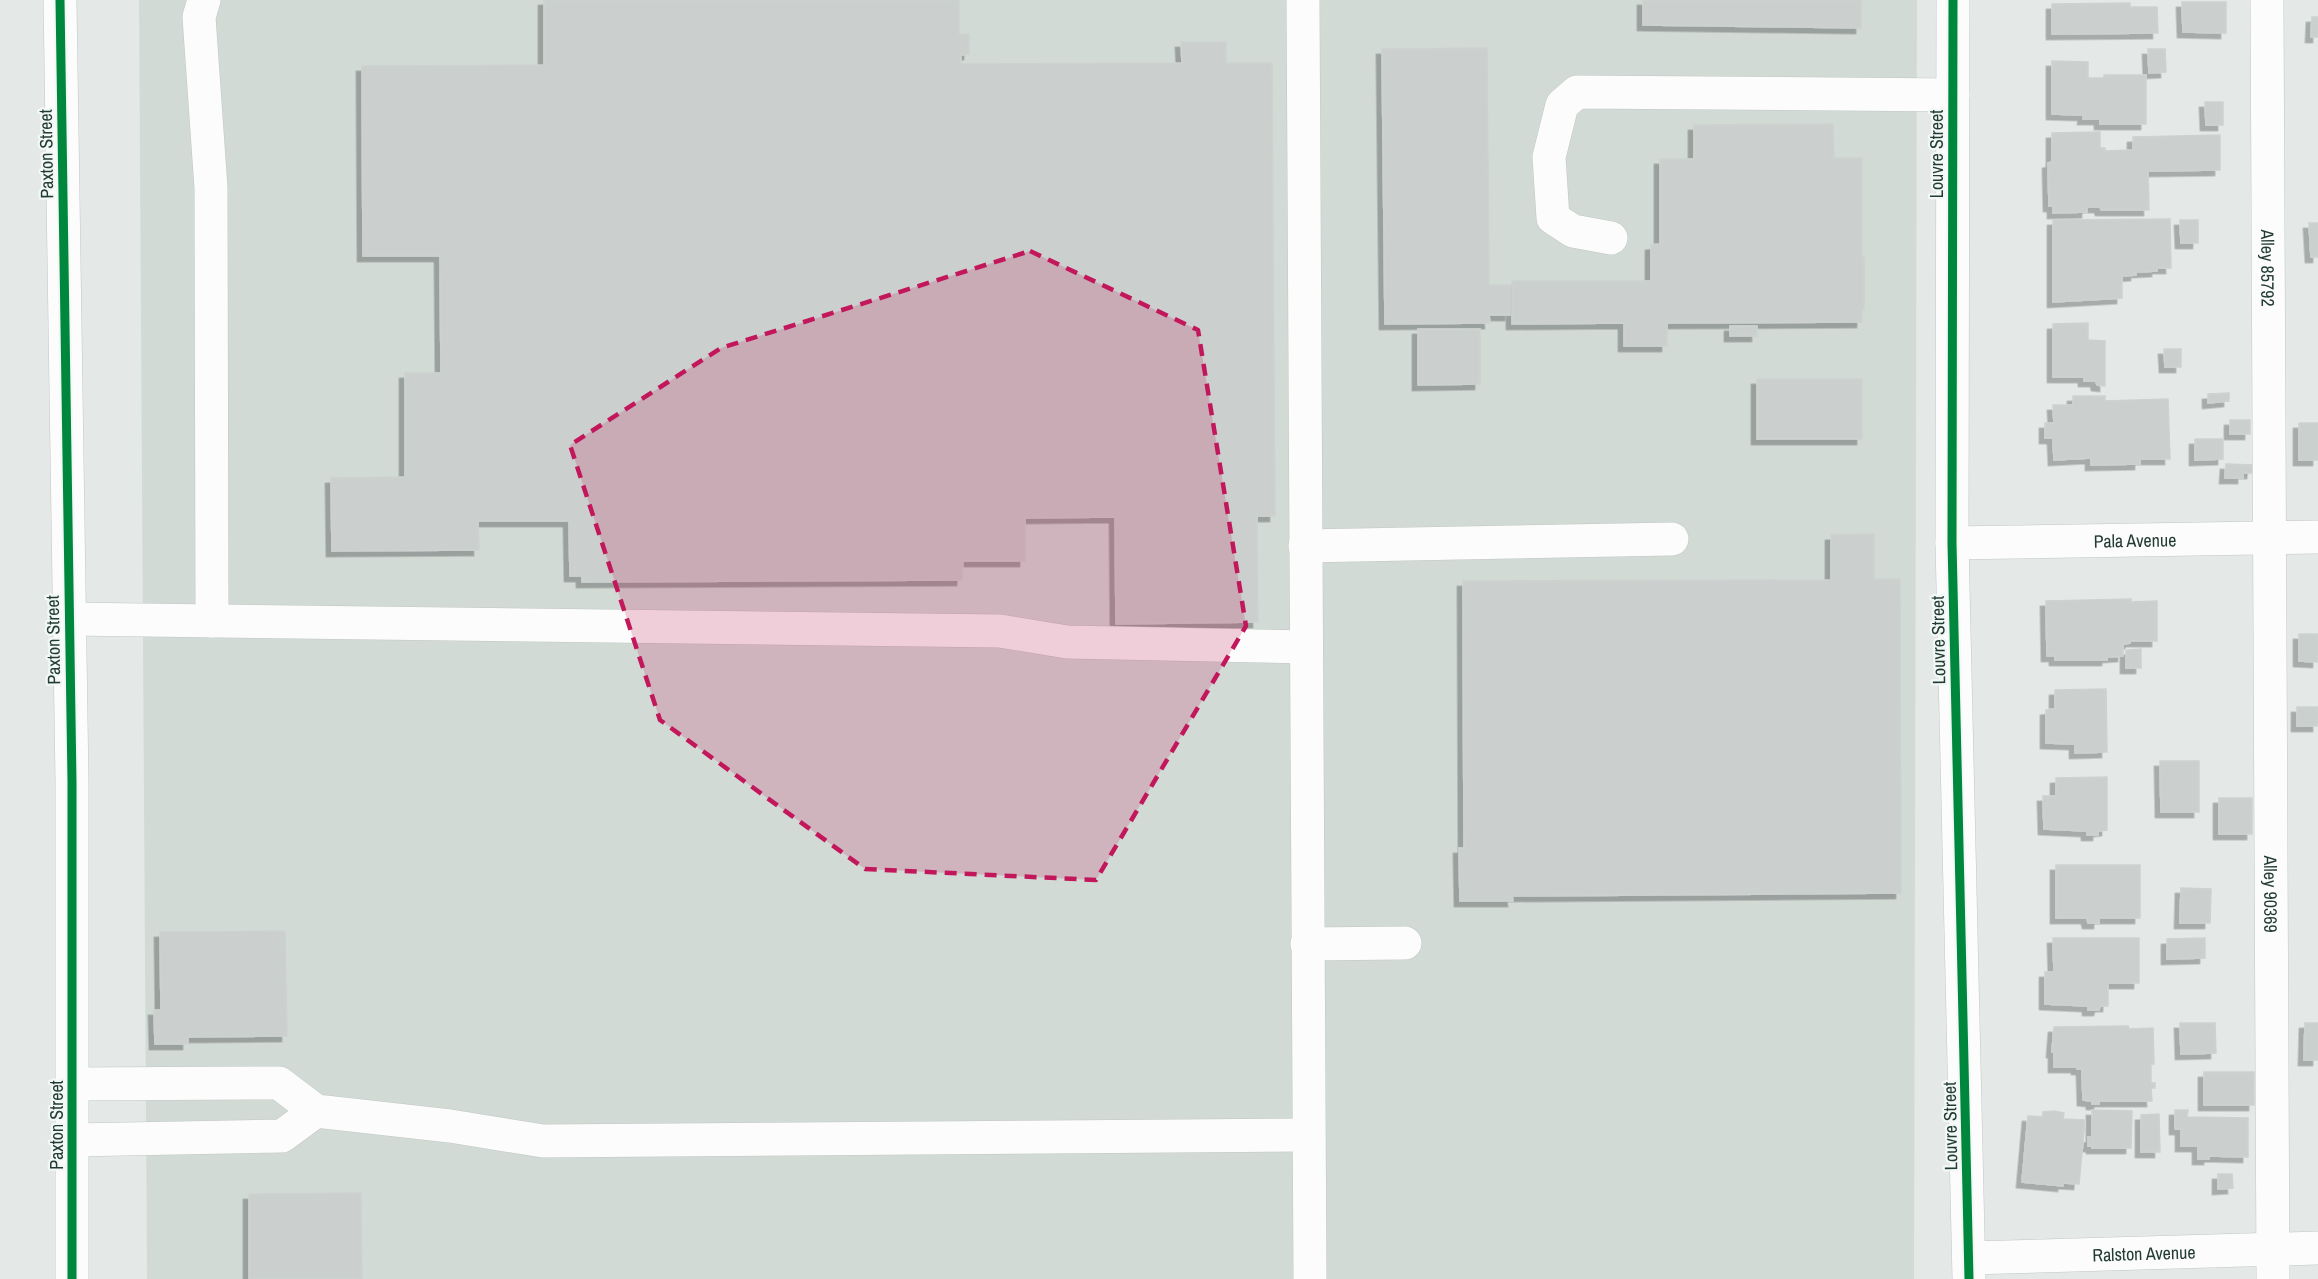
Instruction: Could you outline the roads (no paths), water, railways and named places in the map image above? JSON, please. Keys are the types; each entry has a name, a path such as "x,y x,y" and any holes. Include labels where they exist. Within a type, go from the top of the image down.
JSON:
{"street":[{"name":"Paxton Street","path":"60,0 69,619 73,1084 72,1279"},
{"path":"204,0 199,17 211,188 212,621"},
{"path":"1303,0 1310,1279"},
{"name":"Louvre Street","path":"1953,0 1952,543 1970,1269"},
{"name":"Alley 85792","path":"2267,0 2269,538"},
{"path":"1611,238 1573,231 1553,218 1549,157 1562,105 1577,92 1953,95"},
{"name":"Pala Avenue","path":"1952,543 2318,537"},
{"name":"Alley 90369","path":"2269,538 2273,1264"},
{"path":"1305,546 1672,540"},
{"path":"69,619 1000,631 1067,642 1306,647"},
{"path":"1307,944 1405,943"},
{"path":"73,1084 279,1083 316,1111 439,1125 543,1141 1308,1135"},
{"path":"73,1140 282,1136 316,1111"},
{"name":"Ralston Avenue","path":"1970,1269 2273,1264 2318,1248"}]}
